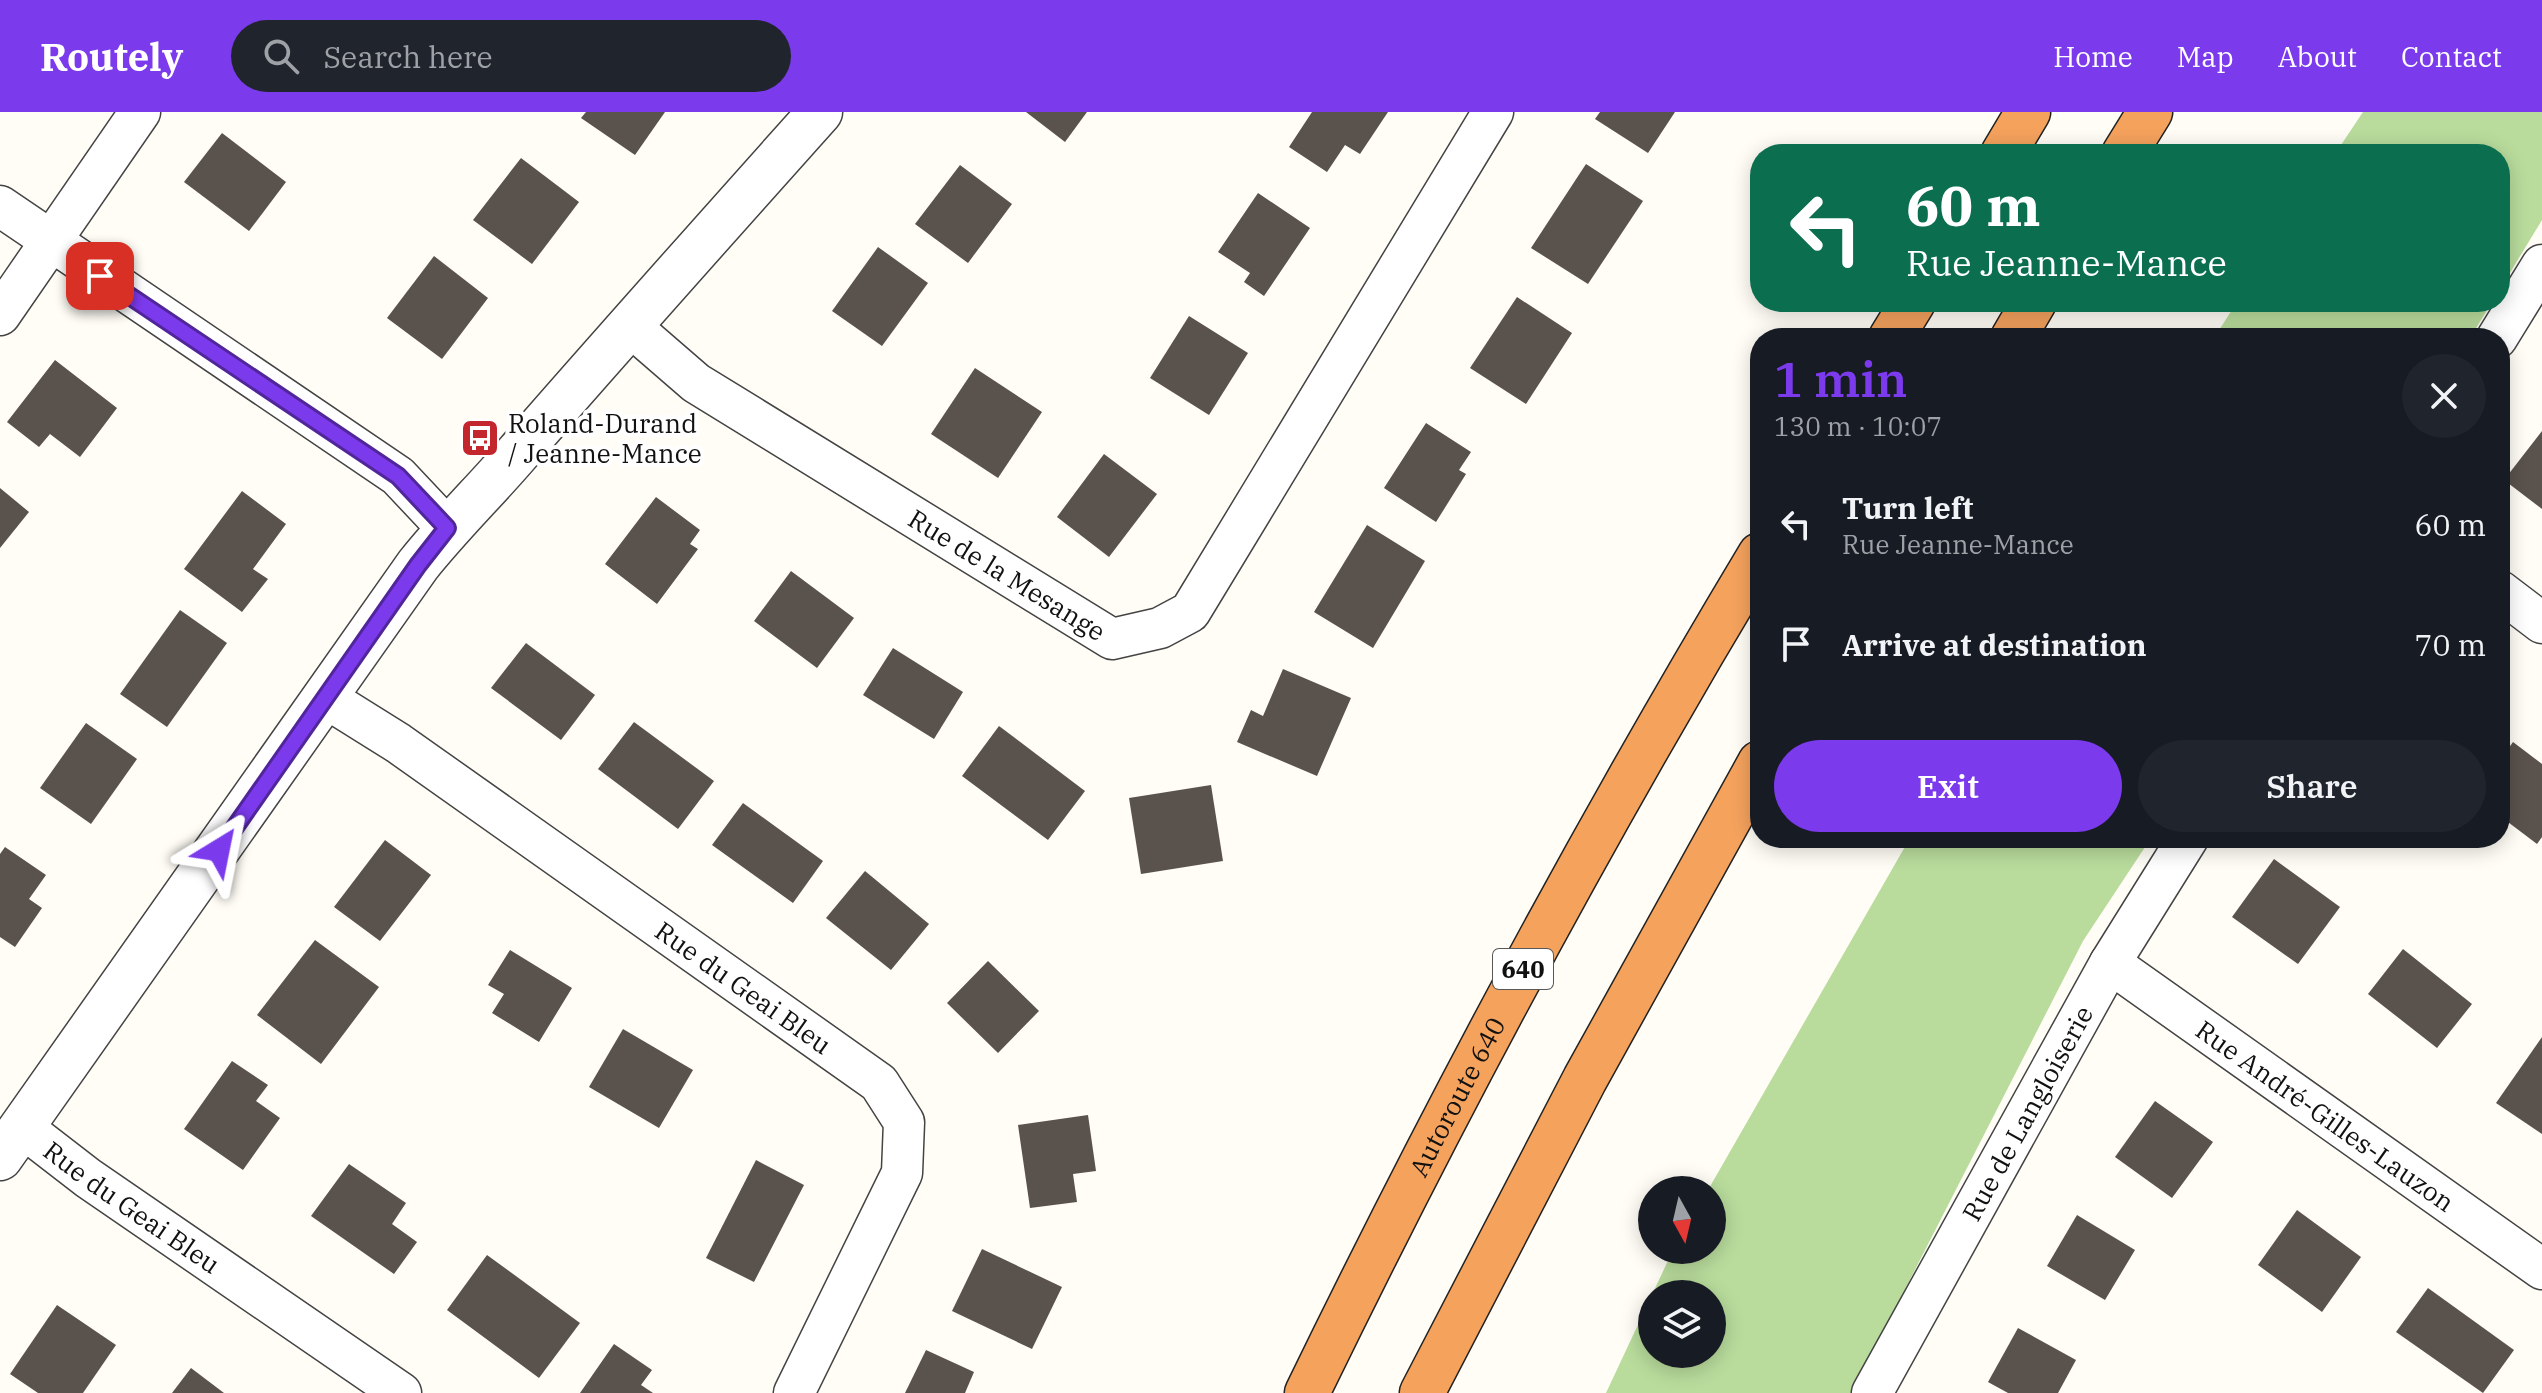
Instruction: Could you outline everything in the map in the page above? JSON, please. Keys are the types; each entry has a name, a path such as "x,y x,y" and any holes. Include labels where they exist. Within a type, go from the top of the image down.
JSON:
{"highway":[{"path":"2009,144 2028,112"},
{"path":"2130,144 2150,112"},
{"name":"Autoroute 640","path":"1307,1393 1409,1184 1541,936 1634,768 1750,572"},
{"path":"1422,1393 1578,1091 1750,780"}],"street":[{"path":"0,315 140,112"},
{"path":"11,1143 447,528 493,482 820,112"},
{"name":"Rue de la Mesange","path":"629,325 696,383 1112,639 1160,628 1190,612 1493,112"},
{"path":"0,206 398,476 447,528"},
{"path":"2503,328 2542,265"},
{"path":"2510,599 2542,623"},
{"name":"Rue du Geai Bleu","path":"326,698 398,743 879,1083 904,1122 902,1173 794,1393"},
{"name":"Rue de Langloiserie","path":"1872,1393 2110,963 2182,848"},
{"name":"Rue André-Gilles-Lauzon","path":"2110,963 2542,1269"},
{"name":"Rue du Geai Bleu","path":"11,1143 88,1178 401,1393"}],"green space":[{"path":"2363,112 2542,112 2542,220 2510,273 2510,144 2342,144"},
{"path":"2231,312 2486,312 2476,328 2220,328"},
{"path":"1904,848 2144,848 2083,941 1852,1393 1606,1393 1638,1325 1638,1368 1726,1368 1726,1280 1659,1280 1666,1264 1726,1264 1726,1176 1716,1176"}],"building":[{"path":"586,112 665,112 635,155 581,118"},
{"path":"1026,112 1087,112 1065,142"},
{"path":"1312,112 1388,112 1360,154 1345,145 1327,172 1289,147"},
{"path":"1600,112 1675,112 1648,153 1595,119"},
{"path":"222,133 286,182 249,231 184,182"},
{"path":"521,158 579,202 532,264 473,220"},
{"path":"1586,164 1643,201 1588,284 1531,248"},
{"path":"960,165 1012,204 968,263 915,224"},
{"path":"1258,193 1310,228 1264,296 1244,282 1250,273 1218,252"},
{"path":"878,247 928,283 882,346 832,311"},
{"path":"434,256 488,298 442,359 387,318"},
{"path":"1517,297 1572,333 1526,404 1470,368"},
{"path":"1189,316 1248,353 1209,415 1150,378"},
{"path":"55,360 117,408 80,457 50,434 39,447 7,422"},
{"path":"975,368 1042,412 998,478 931,434"},
{"path":"1426,423 1471,452 1459,470 1466,474 1436,522 1384,488"},
{"path":"2542,431 2542,509 2510,485 2510,472"},
{"path":"1104,454 1157,494 1109,557 1057,517"},
{"path":"0,488 29,512 0,548"},
{"path":"242,491 286,524 253,569 268,579 242,612 184,569"},
{"path":"656,497 700,530 690,544 698,549 657,604 605,564"},
{"path":"1367,525 1425,561 1373,648 1314,612"},
{"path":"791,571 854,618 817,668 754,621"},
{"path":"180,610 227,643 167,727 120,694"},
{"path":"526,643 595,695 561,740 491,688"},
{"path":"893,648 963,692 934,739 863,695"},
{"path":"1283,669 1351,698 1317,776 1237,742 1251,710 1263,716"},
{"path":"634,722 714,781 678,829 598,769"},
{"path":"86,723 137,759 91,824 40,788"},
{"path":"999,726 1085,791 1048,840 962,776"},
{"path":"2513,742 2542,764 2542,837 2537,844 2510,824 2510,746"},
{"path":"1211,785 1223,861 1141,874 1129,798"},
{"path":"743,803 823,861 793,903 712,845"},
{"path":"385,840 431,875 380,941 334,907"},
{"path":"5,847 46,875 29,899 42,908 15,947 0,937 0,854"},
{"path":"2274,859 2340,907 2298,964 2232,917"},
{"path":"865,871 929,924 891,970 826,918"},
{"path":"315,940 379,987 321,1064 257,1015"},
{"path":"2403,949 2472,1004 2437,1048 2368,994"},
{"path":"510,950 572,988 539,1042 492,1013 504,994 488,985"},
{"path":"988,961 1039,1011 998,1053 947,1003"},
{"path":"623,1029 693,1070 659,1128 589,1087"},
{"path":"2542,1037 2542,1134 2496,1103"},
{"path":"232,1061 268,1085 256,1101 280,1118 243,1170 184,1129"},
{"path":"2155,1101 2213,1142 2172,1198 2115,1157"},
{"path":"1088,1115 1096,1171 1073,1174 1077,1202 1030,1208 1018,1125"},
{"path":"756,1160 804,1185 754,1282 706,1258"},
{"path":"349,1164 406,1203 392,1224 417,1242 394,1274 311,1216"},
{"path":"2297,1210 2361,1257 2322,1312 2258,1265"},
{"path":"2077,1215 2135,1250 2105,1300 2047,1266"},
{"path":"982,1249 1062,1287 1032,1349 952,1311"},
{"path":"487,1255 580,1323 539,1378 447,1310"},
{"path":"2428,1288 2514,1350 2483,1393 2396,1332"},
{"path":"57,1305 116,1345 83,1393 38,1393 10,1374"},
{"path":"2018,1328 2076,1360 2058,1393 2008,1393 1988,1382"},
{"path":"614,1344 652,1370 641,1385 653,1393 580,1393"},
{"path":"926,1350 974,1372 965,1393 905,1393"},
{"path":"191,1368 224,1393 172,1393"}],"place":[{"name":"Roland-Durand / Jeanne-Mance","path":"480,438"}],"route":[{"path":"100,276 398,476 447,528 219,850"}]}
